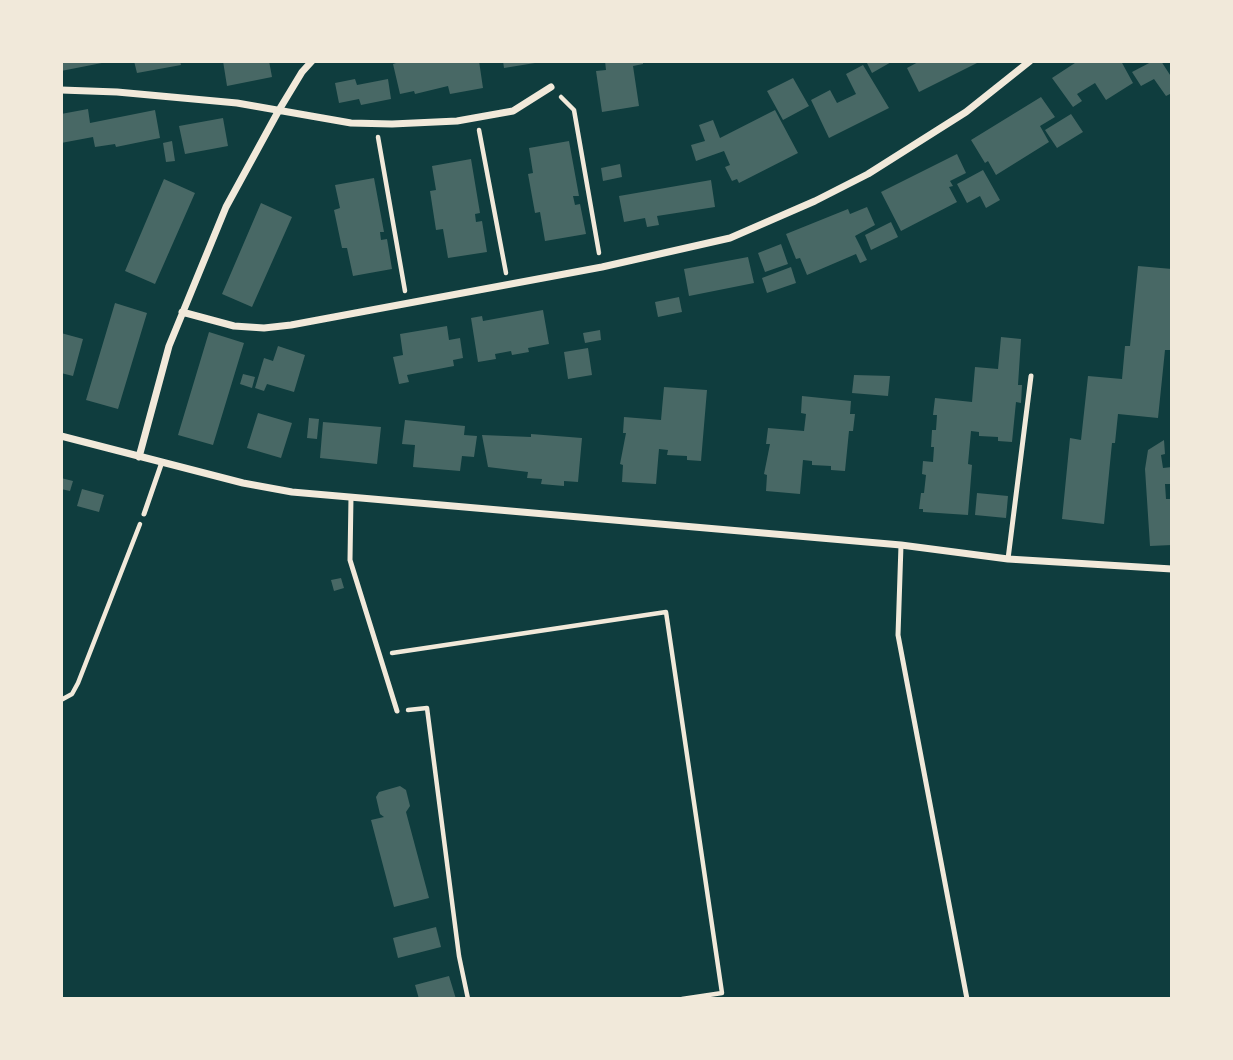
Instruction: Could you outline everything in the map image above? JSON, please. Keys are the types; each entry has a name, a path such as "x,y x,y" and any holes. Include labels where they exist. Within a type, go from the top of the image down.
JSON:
{"street":[{"path":"139,457 169,346 226,207 279,110 302,72 312,61"},
{"path":"182,312 234,326 264,328 602,267 730,237 814,201 868,174 966,112 1030,61"},
{"path":"61,90 117,92 237,103 351,123 425,124 513,111 551,87"},
{"path":"61,436 292,492 901,545 1008,558 1172,569"}],"lane":[{"path":"1008,558 1031,376"},
{"path":"144,514 162,462"},
{"path":"351,497 350,561 397,711"},
{"path":"901,545 898,635 967,999"}],"path":[{"path":"551,87 574,110 602,267"},
{"path":"376,124 407,302"},
{"path":"480,135 508,284"},
{"path":"61,700 72,694 78,683 144,514"},
{"path":"379,655 666,612 722,993 682,999"},
{"path":"397,711 427,708 468,999"}],"building":[{"path":"61,61 107,61 107,62 61,71"},
{"path":"134,61 180,61 181,65 137,73"},
{"path":"223,61 269,61 272,77 227,86"},
{"path":"402,61 479,61 483,88 450,94 448,86 415,94 414,91 400,94 393,64"},
{"path":"503,61 535,61 535,63 504,68"},
{"path":"605,61 643,61 643,64 633,66 639,106 602,112 596,71 606,70"},
{"path":"866,61 893,61 872,73"},
{"path":"920,61 981,61 919,92 907,68"},
{"path":"1078,61 1121,61 1133,83 1106,100 1095,83 1077,94 1082,101 1073,107 1052,78"},
{"path":"1153,61 1161,61 1172,78 1172,93 1166,96 1154,79 1141,86 1132,72"},
{"path":"863,65 889,108 829,138 811,100 830,90 837,103 856,94 846,74"},
{"path":"793,78 809,106 783,120 767,91"},
{"path":"355,79 357,85 388,79 391,99 361,105 359,99 339,103 335,83"},
{"path":"1041,97 1055,117 1040,126 1049,142 996,175 971,140"},
{"path":"88,109 90,123 155,110 160,138 116,147 115,144 95,147 93,137 61,143 61,114"},
{"path":"775,110 798,153 739,183 737,179 732,181 725,167 730,165 724,151 696,161 691,145 705,141 699,125 713,120 720,138"},
{"path":"1071,114 1083,132 1057,148 1045,130"},
{"path":"223,118 228,146 185,154 179,126"},
{"path":"172,141 175,161 166,162 163,143"},
{"path":"569,141 579,196 573,196 575,205 580,204 586,234 545,241 540,212 535,213 528,174 533,173 529,148"},
{"path":"957,154 966,173 950,181 953,186 949,187 957,202 901,231 881,192"},
{"path":"471,159 480,213 475,214 476,222 482,221 487,252 448,258 443,229 436,230 430,191 436,190 432,166"},
{"path":"620,164 622,177 603,181 601,168"},
{"path":"983,170 1000,200 986,208 980,196 967,203 957,184"},
{"path":"374,178 384,232 380,232 381,240 387,239 392,269 353,276 347,248 342,248 334,210 340,208 335,185"},
{"path":"164,179 195,193 155,284 125,271"},
{"path":"711,180 715,207 657,216 659,225 647,227 645,218 624,222 619,196"},
{"path":"261,203 292,217 252,307 222,294"},
{"path":"867,207 875,225 855,236 867,260 860,263 856,254 807,275 800,258 796,259 786,234 848,209 850,214"},
{"path":"891,222 898,237 871,250 865,235"},
{"path":"781,244 788,264 765,272 758,253"},
{"path":"748,257 754,283 689,296 684,269"},
{"path":"1138,266 1172,269 1172,329 1170,350 1165,350 1158,418 1118,414 1115,443 1112,443 1104,524 1062,519 1070,438 1081,440 1088,376 1122,379 1125,346 1130,346"},
{"path":"791,267 796,283 767,293 762,278"},
{"path":"679,297 682,312 658,317 655,302"},
{"path":"115,303 147,313 118,409 86,400"},
{"path":"543,310 549,344 528,348 529,352 495,354 496,359 478,362 471,318 482,316 483,321"},
{"path":"447,326 449,340 460,338 463,358 453,360 454,366 407,375 409,382 399,384 393,357 403,355 400,334"},
{"path":"600,330 601,340 585,343 583,333"},
{"path":"209,332 244,343 213,445 178,435"},
{"path":"61,333 83,339 73,376 61,373"},
{"path":"1001,337 1021,339 1018,385 1022,385 1021,403 1016,402 1012,442 998,441 998,437 979,436 979,432 971,431 968,464 972,465 968,515 923,512 923,509 919,509 926,475 922,474 923,461 933,462 932,430 936,430 937,415 933,415 935,398 972,402 975,367 998,369"},
{"path":"278,346 305,355 294,392 267,384 264,391 255,388 264,358 273,361"},
{"path":"588,348 592,375 568,379 564,352"},
{"path":"243,374 255,377 252,388 240,384"},
{"path":"854,375 890,376 888,396 852,393"},
{"path":"664,387 707,390 701,461 687,460 687,456 667,455 668,450 659,449 656,484 622,482 623,465 620,464 626,433 623,433 624,417 661,420"},
{"path":"802,396 851,401 850,414 855,414 853,431 849,431 845,471 831,470 831,466 812,465 812,461 803,460 800,494 766,491 767,475 764,474 770,444 766,444 768,428 804,431 806,414 801,413"},
{"path":"258,413 292,423 281,458 247,448"},
{"path":"309,418 319,419 317,439 307,438"},
{"path":"405,420 465,426 464,435 477,436 474,457 462,456 460,471 413,467 415,445 402,444"},
{"path":"323,422 381,427 377,464 320,458"},
{"path":"531,434 582,438 578,482 564,481 564,486 541,484 542,479 527,478 528,472 488,467 482,435 531,437"},
{"path":"1164,440 1165,454 1161,455 1163,468 1172,467 1172,484 1165,484 1166,499 1172,499 1172,545 1150,546 1145,469 1148,450"},
{"path":"61,478 73,481 70,491 61,489"},
{"path":"82,489 104,495 99,512 77,506"},
{"path":"977,493 1008,496 1006,518 975,515"},
{"path":"341,578 344,588 334,591 331,580"},
{"path":"400,786 406,790 410,806 406,812 429,898 394,907 371,820 384,817 380,814 376,797 379,792"},
{"path":"436,927 441,947 398,958 393,938"},
{"path":"449,976 456,999 419,999 415,985"}]}
